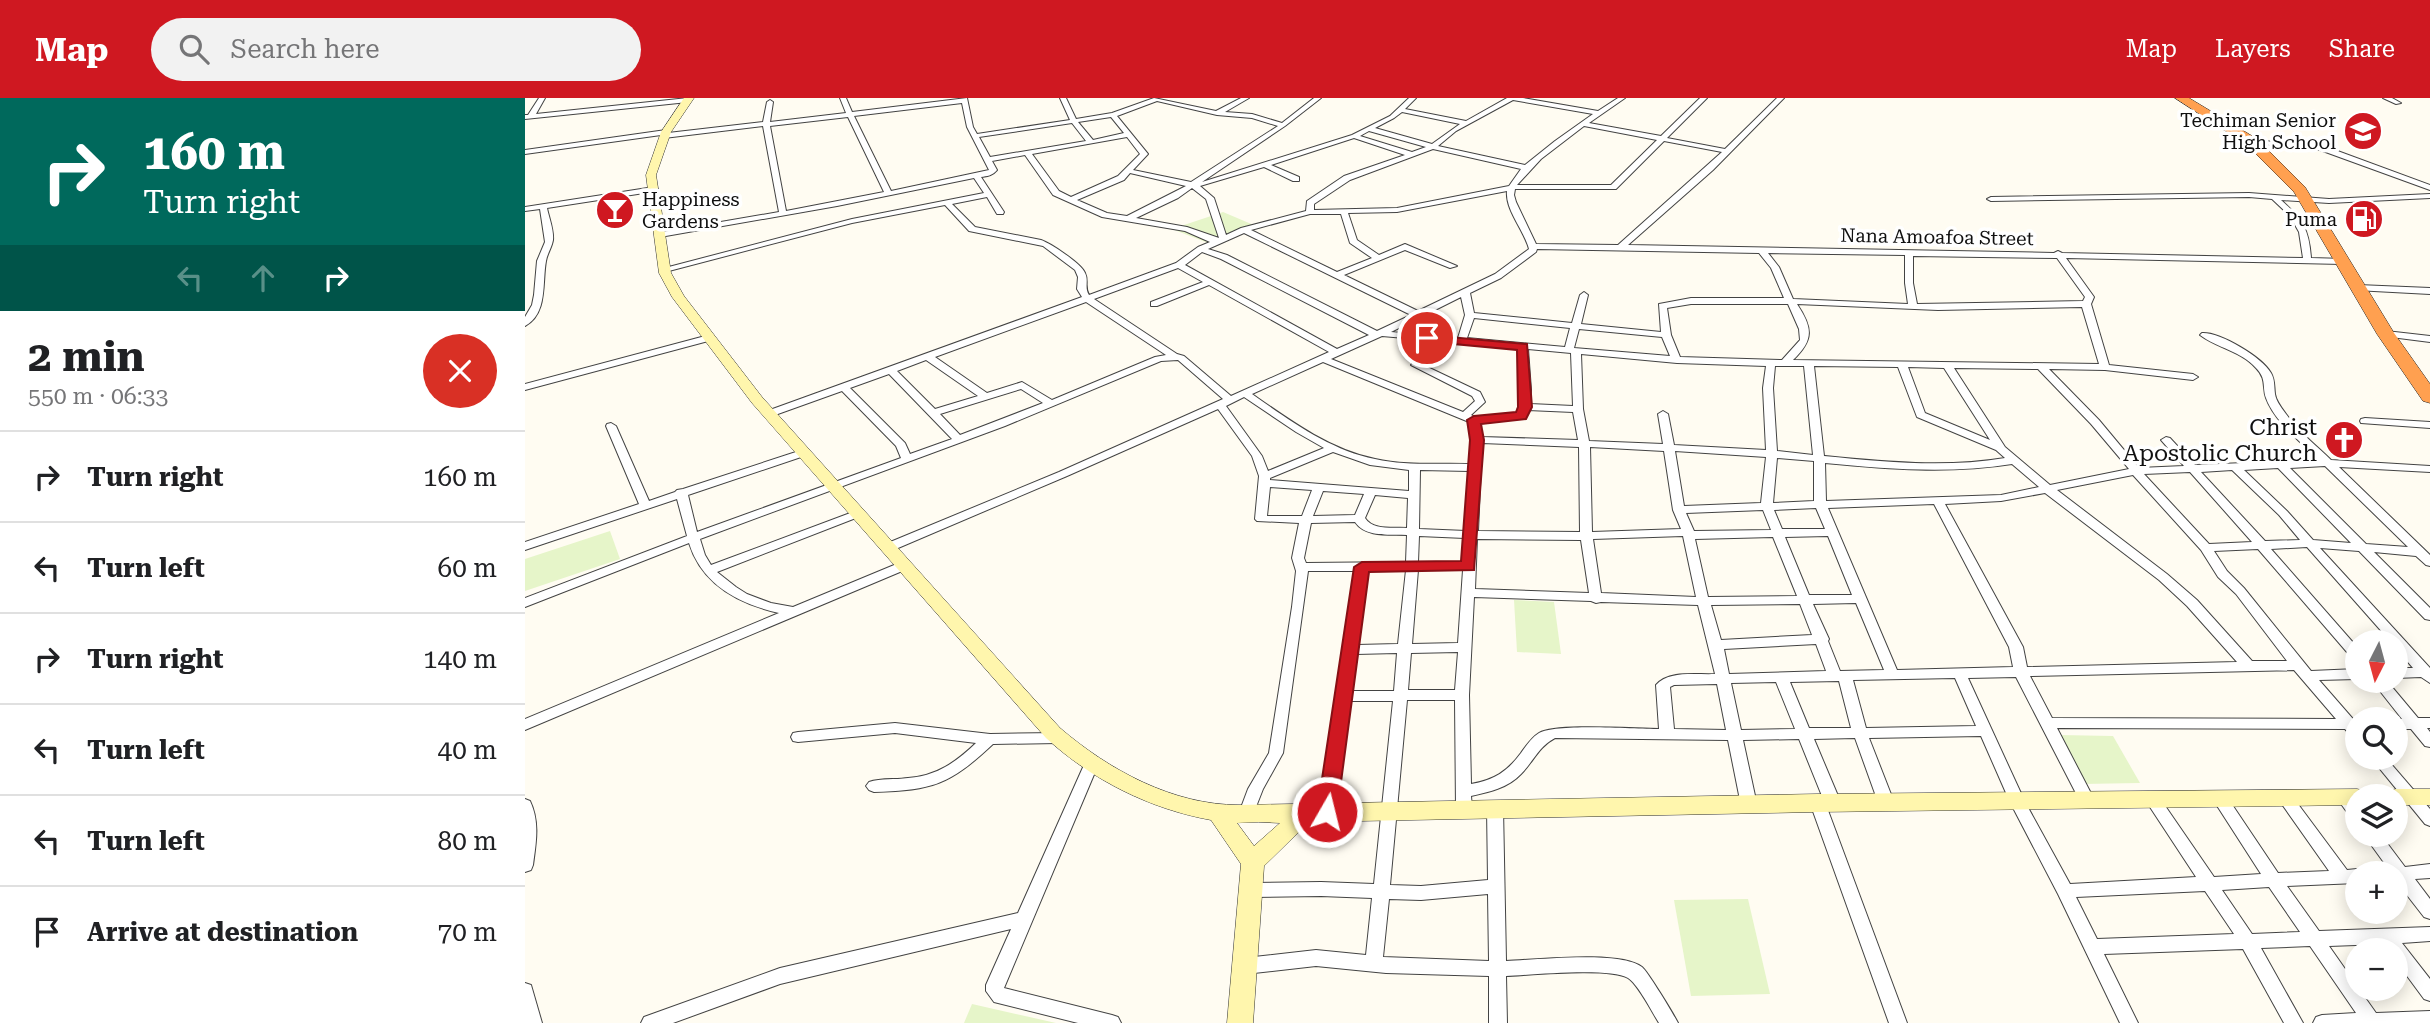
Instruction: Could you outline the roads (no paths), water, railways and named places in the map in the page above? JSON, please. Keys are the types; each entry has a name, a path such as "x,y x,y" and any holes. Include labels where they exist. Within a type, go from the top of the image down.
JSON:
{"highway":[{"path":"2181,98 2252,142 2288,175 2307,200 2386,334 2430,397"}],"street":[{"path":"528,116 542,98"},
{"path":"843,98 852,114 860,141 889,194"},
{"path":"1063,98 1074,122 1091,142"},
{"path":"975,136 1112,115 1158,98 1217,113 1252,116 1283,125"},
{"path":"1217,113 1246,98"},
{"path":"1128,219 1193,185 1238,157 1318,98"},
{"path":"1193,185 1354,136 1402,110 1413,98"},
{"path":"1310,212 1310,203 1347,178 1433,147 1466,123 1512,98 1554,101 1600,113"},
{"path":"887,548 1338,353 1465,293 1526,257 1533,250 1533,246 1510,195 1510,188 1527,168 1622,98"},
{"path":"771,414 1179,265 1201,249 1244,230 1310,212 1397,210 1510,188 1613,187 1705,98"},
{"path":"1620,248 1781,98"},
{"path":"2386,98 2398,103"},
{"path":"528,116 688,99"},
{"path":"688,99 665,134 651,175 665,269 678,297 744,386 803,453 1058,738 1091,765 1159,795 1218,813 1315,813 1389,810 1464,800 1511,776 1546,734 1734,735 1987,731"},
{"path":"525,152 964,100 970,127 993,170 977,177 660,235"},
{"path":"770,102 766,124 783,214"},
{"path":"1402,110 1466,123"},
{"path":"1072,199 1121,178 1144,154 1112,115"},
{"path":"1584,124 1726,151"},
{"path":"1369,129 1433,147 1527,168"},
{"path":"988,160 1129,134"},
{"path":"1354,136 1411,154"},
{"path":"2252,142 2306,145 2332,151 2402,180 2430,188"},
{"path":"1027,153 1056,193 1105,215 1187,229 1220,240"},
{"path":"1238,157 1265,165 1296,180"},
{"path":"1129,171 1193,185 1210,198 1220,240"},
{"path":"977,177 1000,212"},
{"path":"525,209 654,189"},
{"path":"665,269 852,221 987,195"},
{"path":"1991,199 2274,197 2307,200 2430,196"},
{"path":"2274,197 2295,216 2303,231 2308,245 2307,260"},
{"path":"946,202 972,229 1041,242 1051,246 1056,254 1074,262 1081,272 1084,281 1081,289 1087,298 1181,358 1226,403 1257,456 1264,479 1261,519 1359,518 1369,529 1470,535 1833,532"},
{"path":"525,323 533,316 542,274 542,251 549,242 543,206"},
{"path":"1345,212 1353,241 1378,258"},
{"path":"1244,230 1419,316"},
{"name":"Nana Amoafoa Street","path":"1533,246 2342,261"},
{"path":"1336,275 1405,247 1453,266"},
{"path":"1201,249 1224,257 1379,334 1677,360 1948,367 2105,367 2193,377"},
{"path":"1762,251 1775,267 1807,336 1806,341 1785,363"},
{"path":"1909,253 1909,283 1913,306"},
{"path":"2058,254 2090,298 2086,304"},
{"path":"1179,265 1338,353"},
{"path":"1154,304 1210,282"},
{"path":"2358,288 2430,291"},
{"path":"1461,342 1471,314 1465,293"},
{"path":"1584,295 1572,350 1584,443 1586,536 1596,599"},
{"path":"1677,360 1666,335 1662,306 1691,301 2013,307 2086,304"},
{"path":"2086,304 2105,367"},
{"path":"1471,314 1666,335"},
{"path":"2386,334 2430,339"},
{"path":"2205,335 2256,360 2266,375 2276,411 2325,463 2430,562"},
{"path":"525,387 709,338"},
{"path":"1323,359 1470,418 1521,416 1525,407 1523,346"},
{"path":"927,356 984,396"},
{"path":"525,603 907,459 1158,359 1174,356"},
{"path":"1771,362 1768,388 1772,454 1767,506 1805,600 1840,676 1886,802"},
{"path":"1809,363 1819,459 1820,503 1892,674"},
{"path":"1416,365 1476,394 1480,402 1470,418 1477,440 1462,695 1464,800"},
{"path":"1902,365 1920,415 2000,447"},
{"path":"2040,366 2206,548 2222,574 2240,591 2303,671 2345,716"},
{"path":"1948,367 2000,447 2048,489 2193,603 2248,666"},
{"path":"891,370 958,439"},
{"path":"933,412 1022,385 1050,403"},
{"path":"844,387 901,445 907,459"},
{"path":"1246,394 1334,448 1358,459 1475,468"},
{"path":"1525,407 1578,409"},
{"path":"1663,414 1679,510 1688,534 1716,645 1749,804"},
{"path":"2365,421 2430,425"},
{"path":"611,426 645,504"},
{"path":"1477,440 1772,454 1928,467 1985,466 2015,460"},
{"path":"2166,440 2345,641"},
{"path":"1264,479 1334,448"},
{"path":"525,546 803,453"},
{"path":"1679,510 2001,498 2137,471 2325,463 2430,469"},
{"path":"2280,464 2430,616"},
{"path":"1374,964 1412,568 1415,465"},
{"path":"2234,466 2310,543 2428,674"},
{"path":"1264,479 1415,495"},
{"path":"1247,813 1256,789 1276,753 1298,607 1301,567 1298,558 1306,520 1319,486"},
{"path":"1359,518 1371,491"},
{"path":"681,492 701,559 710,570 743,599 771,609 796,612"},
{"path":"1938,501 2016,647 2021,672 2087,801"},
{"path":"710,570 857,514"},
{"path":"2206,548 2310,543 2419,552"},
{"path":"525,725 903,566"},
{"path":"1301,567 1468,566"},
{"path":"1253,862 1315,813 1343,696 1362,567"},
{"path":"1467,593 1703,601 1860,599"},
{"path":"1716,645 1822,639"},
{"path":"1350,650 1465,648"},
{"path":"1667,734 1663,685 1666,682 2248,666 2345,673"},
{"path":"1959,672 2061,891"},
{"path":"2408,673 2428,674"},
{"path":"1781,678 1804,734 1898,1023"},
{"path":"2391,693 2422,723 2430,742"},
{"path":"1343,696 1462,695"},
{"path":"2047,723 2345,727"},
{"path":"798,737 895,728 990,739 1058,738"},
{"path":"874,786 923,784 939,780 964,763 990,739"},
{"path":"1091,765 995,991 1000,996 1112,1023"},
{"path":"2388,770 2430,820"},
{"path":"1464,800 1495,808 1886,802 2287,800 2345,803"},
{"path":"2222,800 2274,881 2371,1020"},
{"path":"2287,800 2345,870"},
{"path":"2154,802 2249,943 2294,1023"},
{"path":"525,805 530,832 525,865"},
{"path":"1495,808 1498,1023"},
{"path":"1914,808 2014,808 2092,947 2129,1023"},
{"path":"1218,813 1253,862 1240,1023"},
{"path":"2408,873 2430,871"},
{"path":"2061,891 2345,876"},
{"path":"1251,890 1421,893 1496,886"},
{"path":"2408,886 2430,912"},
{"path":"650,1023 780,976 1024,919"},
{"path":"2092,947 2430,934"},
{"path":"2387,936 2430,993"},
{"path":"1245,966 1317,958 1374,964 1497,969 1599,965 1621,967 1636,973 1669,1023"},
{"path":"525,991 533,1023"},
{"path":"2322,1023 2430,1019"}],"place":[{"name":"Techiman Senior High School","path":"2363,131"},
{"name":"Happiness Gardens","path":"615,210"},
{"name":"Puma","path":"2364,219"},
{"name":"Christ Apostolic Church","path":"2344,440"}]}
